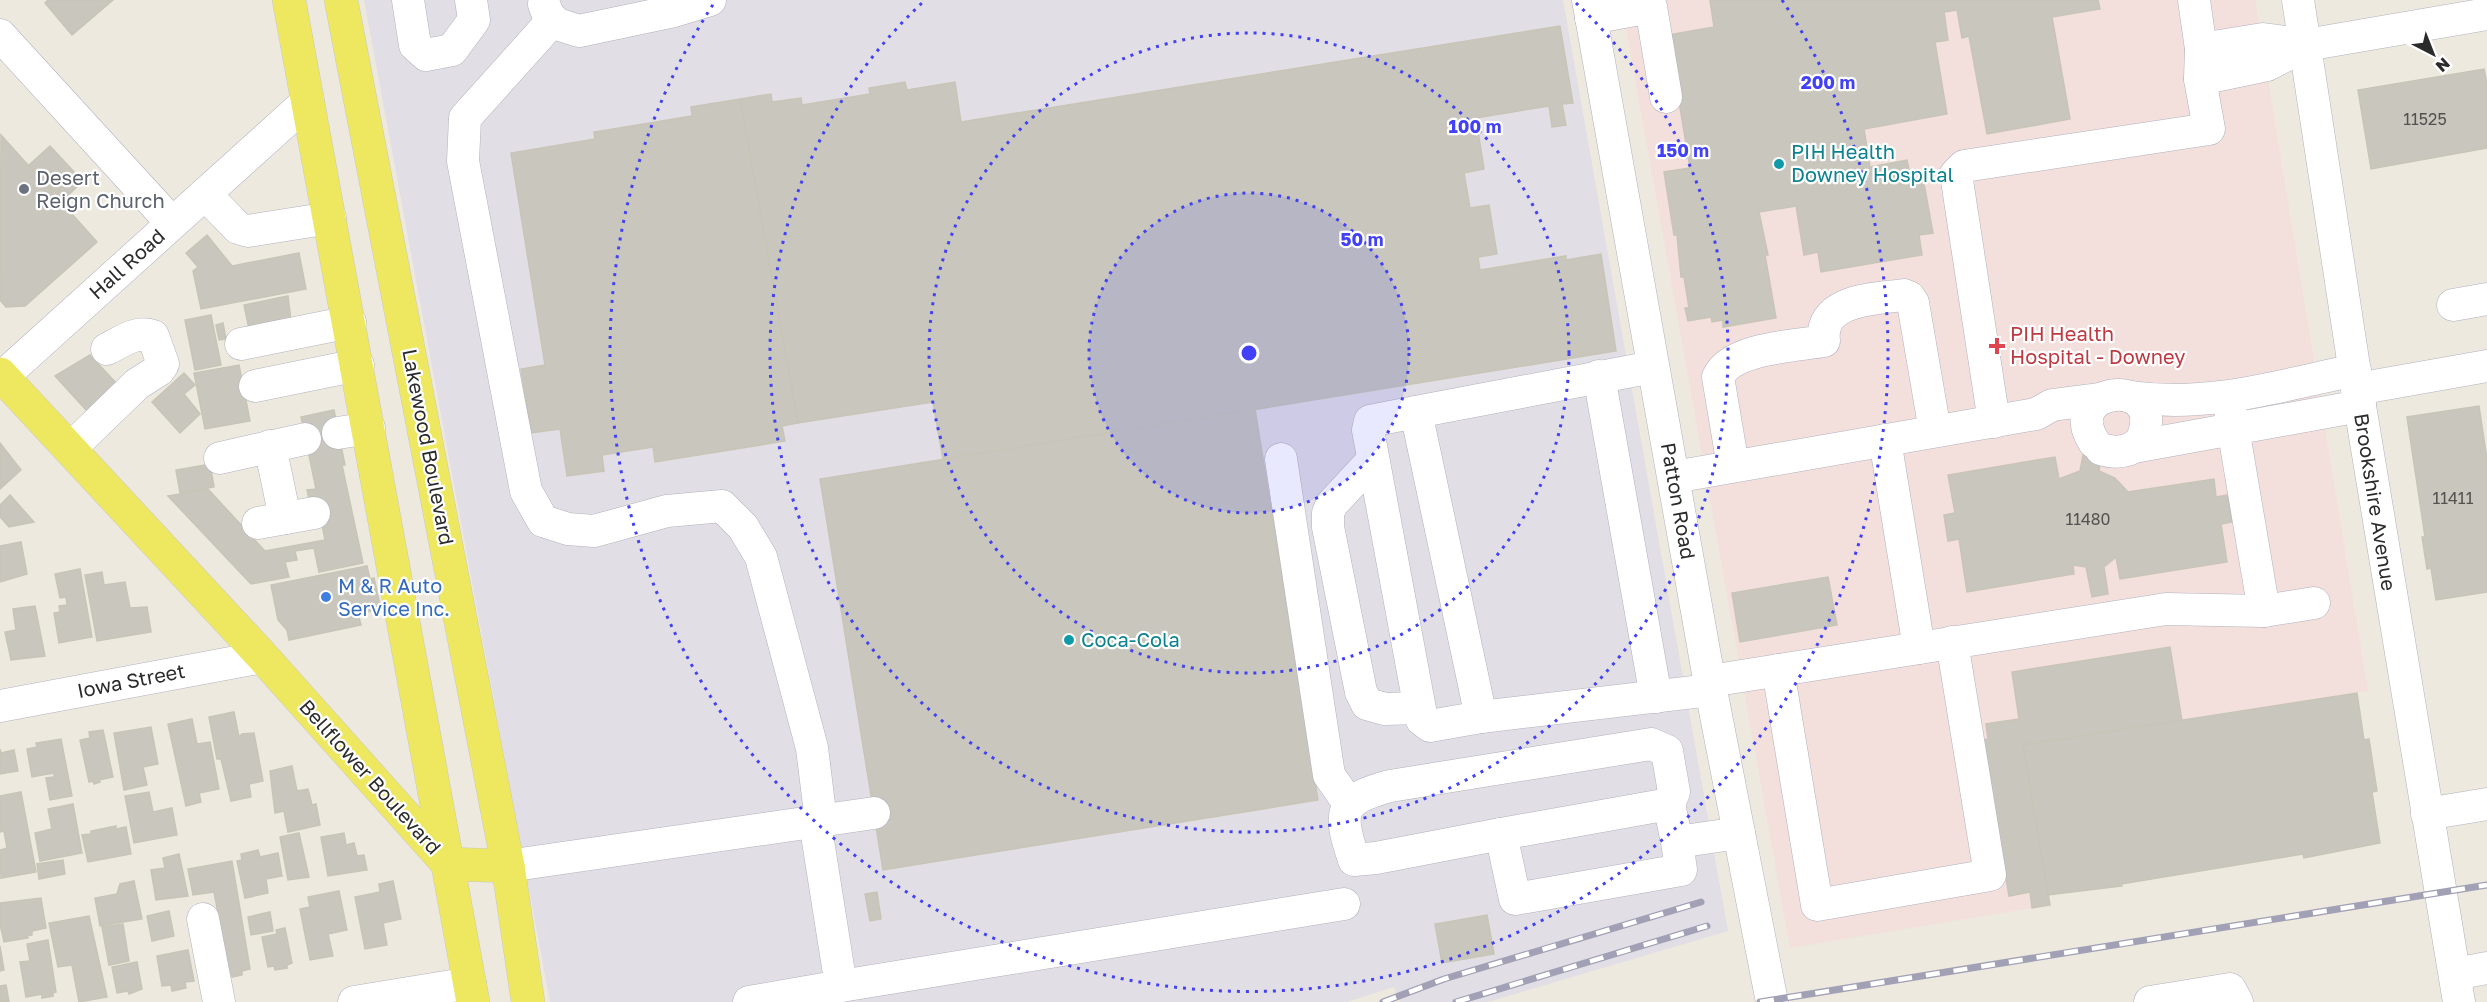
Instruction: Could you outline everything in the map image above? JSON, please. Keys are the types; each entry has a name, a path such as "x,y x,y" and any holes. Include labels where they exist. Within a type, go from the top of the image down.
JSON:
{"main road":[{"path":"290,0 358,365 354,430 448,864 472,992"},
{"name":"Lakewood Boulevard","path":"342,0 508,866 528,1002"},
{"name":"Bellflower Boulevard","path":"1,376 263,657 448,864 508,866"}],"street":[{"path":"408,0 415,45 426,55 432,55 452,50 468,30 474,20 471,0"},
{"path":"710,0 674,11 579,31 548,10 465,118 463,161 526,491 543,521 568,529 594,531 667,510 722,506 743,526 761,557 812,748 818,822 841,986"},
{"path":"1994,422 1956,178 1964,166 2209,129 2194,0"},
{"name":"Brookshire Avenue","path":"2298,0 2357,388 2457,988"},
{"path":"1590,9 1652,8 1666,97"},
{"name":"Patton Road","path":"1590,9 1710,685 1772,1002"},
{"path":"2200,64 2263,39 2306,45 2487,14"},
{"path":"0,35 172,223"},
{"name":"Hall Road","path":"1,376 308,100"},
{"path":"205,194 238,228 248,231 330,218"},
{"path":"1733,466 1718,377 1722,368 1735,358 1824,341 1823,332 1829,317 1842,308 1862,301 1904,295 1909,297 1913,303 1935,431"},
{"path":"2453,305 2487,299"},
{"path":"76,310 137,384"},
{"path":"241,344 350,322"},
{"path":"70,449 137,384 159,370 163,363 153,336 136,335 107,349"},
{"path":"255,386 358,365"},
{"path":"2095,429 2115,393 2177,402 2357,388 2487,366"},
{"path":"1653,368 1599,376 1370,421 1368,430 1373,460 1419,708 1422,720 1430,726 1481,717 1656,697 1778,670 2166,609 2264,612 2314,603"},
{"path":"1599,376 1656,697"},
{"path":"1674,477 2036,414 2046,418 2079,422 2095,429 2118,453 2134,447 2234,430 2357,388"},
{"path":"2131,397 2143,409 2146,426 2145,434 2134,447"},
{"path":"2228,397 2264,612"},
{"path":"1416,412 1481,717"},
{"path":"220,458 305,439"},
{"path":"1885,440 1919,648"},
{"path":"270,446 285,518"},
{"path":"1281,459 1329,775 1349,804"},
{"path":"1373,460 1332,504 1328,513 1328,526 1364,698 1367,704 1385,709 1419,708"},
{"path":"1778,670 1817,905 1990,875 1952,642"},
{"name":"Iowa Street","path":"0,706 263,657"},
{"path":"1501,834 1515,899 1681,870 1670,804 1674,792 1667,751 1651,744 1390,786 1366,793 1349,804 1344,818 1354,860 1376,858 1501,834 1670,804"},
{"path":"2427,814 2487,804"},
{"name":"Bellflower Boulevard","path":"508,866 874,813"},
{"path":"1677,842 1739,833"},
{"path":"749,1002 1344,904"},
{"path":"203,919 219,1002"},
{"path":"2457,988 2487,968"},
{"path":"2151,1002 2230,989 2237,1002"},
{"path":"354,1002 472,992"}],"shaded area":[{"path":"364,0 1563,0 1728,931 1488,1002 1400,1002 1394,987 1347,1002 550,1002"},
{"name":"PIH Health Hospital - Downey","path":"1621,0 2255,0 2368,691 2024,745 2050,905 1790,948"}],"building":[{"path":"48,0 113,0 72,35 45,3"},
{"name":"PIH Health Downey Hospital","path":"1710,0 2098,0 2100,9 2052,17 2070,119 1987,134 1969,36 1962,38 1957,10 1944,12 1948,40 1935,42 1947,114 1864,129 1870,167 1907,160 1911,180 1923,178 1933,233 1919,235 1922,255 1821,272 1818,252 1804,255 1796,206 1759,212 1768,255 1765,255 1776,318 1723,327 1723,320 1712,322 1711,317 1688,321 1685,308 1689,308 1684,277 1681,277 1677,235 1674,235 1664,172 1690,168 1668,35 1714,27"},
{"path":"1560,26 1573,103 1562,104 1566,125 1552,127 1549,106 1476,118 1484,169 1464,173 1470,208 1489,205 1497,254 1478,257 1480,270 1566,256 1566,260 1601,254 1616,351 943,460 933,402 798,423 740,99 771,94 772,102 801,98 802,105 870,94 869,88 905,82 907,90 955,82 961,122"},
{"path":"2484,69 2487,84 2487,148 2371,169 2358,90"},
{"path":"740,99 798,423 782,426 785,441 655,462 653,447 602,455 604,471 567,476 560,429 531,433 521,369 545,365 511,153 595,139 594,132 692,116 691,107"},
{"name":"Desert Reign Church","path":"1,135 97,242 25,306 6,307 0,300"},
{"path":"50,146 75,173 54,192 29,165"},
{"path":"72,177 79,185 62,201 55,193"},
{"path":"207,235 232,266 299,253 306,289 201,309 193,271 198,267 186,253"},
{"path":"288,296 292,329 250,334 244,305"},
{"path":"211,315 221,365 195,370 185,320"},
{"path":"223,323 226,339 219,340 216,325"},
{"path":"90,355 117,384 87,411 55,376"},
{"path":"239,365 250,421 205,429 194,373"},
{"path":"184,373 195,385 184,394 200,414 180,433 152,402"},
{"path":"2479,406 2487,459 2487,592 2436,600 2431,568 2427,569 2422,537 2425,537 2407,417"},
{"name":"Coca-Cola","path":"1255,409 1318,800 883,870 820,479"},
{"path":"334,410 345,465 342,465 363,563 319,572 314,548 295,551 297,560 285,562 289,577 251,584 168,496 208,489 265,551 325,540 317,498 309,499 307,490 316,489 301,417"},
{"path":"2086,440 2103,443 2099,471 2115,478 2128,492 2214,479 2216,497 2227,495 2232,522 2221,524 2227,562 2120,579 2116,557 2104,567 2108,594 2092,597 2086,567 2073,565 2074,574 1967,592 1959,539 1948,541 1944,515 1955,513 1948,475 2055,457 2059,479 2080,471"},
{"path":"0,443 21,470 0,489"},
{"path":"210,464 214,487 180,493 176,470"},
{"path":"10,495 34,522 9,527 0,517 0,505"},
{"path":"21,542 27,574 0,582 0,546"},
{"name":"M & R Auto Service Inc.","path":"367,566 370,579 374,578 381,609 358,614 361,625 289,640 287,630 278,620 271,585"},
{"path":"80,569 92,637 59,643 54,613 60,612 59,606 67,605 66,597 60,598 55,574"},
{"path":"102,572 104,585 125,582 130,608 147,607 151,632 97,641 85,575"},
{"path":"1828,577 1837,625 1740,642 1732,593"},
{"path":"35,606 45,656 11,660 5,632 16,630 13,609"},
{"path":"2170,647 2182,721 2023,745 2050,905 2032,908 2030,892 2009,896 1983,740 1988,739 1986,724 2019,719 2012,672"},
{"path":"2357,693 2364,740 2369,739 2377,791 2372,792 2380,843 2304,858 2303,854 2121,884 2122,886 2048,895 2023,745"},
{"path":"234,712 239,737 242,734 254,733 263,781 249,784 251,797 231,801 221,759 217,759 209,717"},
{"path":"192,719 197,744 210,742 219,789 199,793 201,802 186,806 168,724"},
{"path":"151,727 158,764 143,767 147,785 124,790 114,733"},
{"path":"103,730 113,777 99,780 100,782 94,784 93,781 89,782 80,740 90,738 89,732"},
{"path":"61,739 72,796 50,800 46,778 54,777 54,773 32,777 27,749 37,747 36,743"},
{"path":"0,749 1,753 14,750 18,771 0,774"},
{"path":"292,766 297,791 308,789 312,805 316,804 320,825 288,832 284,811 275,813 270,771"},
{"path":"21,792 36,872 1,878 0,850 7,848 4,831 0,832 0,796"},
{"path":"149,792 153,812 172,808 177,835 134,843 125,796"},
{"path":"73,804 82,853 40,861 35,833 52,829 48,809"},
{"path":"116,826 116,829 126,827 131,854 88,862 82,835"},
{"path":"299,833 309,877 288,880 280,837"},
{"path":"344,833 346,845 354,843 357,856 364,855 367,870 328,876 321,837"},
{"path":"258,850 260,857 278,853 282,876 266,879 268,893 245,898 237,861 242,860 241,854"},
{"path":"179,854 188,896 156,900 151,870 165,868 163,858"},
{"path":"63,860 65,874 39,879 37,864"},
{"path":"232,861 250,969 242,971 242,975 232,977 231,973 222,974 220,924 214,892 193,895 188,869"},
{"path":"134,881 142,919 100,926 95,898 117,894 120,884"},
{"path":"393,881 401,919 383,923 387,945 365,949 355,897 380,892 379,884"},
{"path":"339,891 347,930 328,934 333,956 310,960 300,909 310,907 308,897"},
{"path":"877,892 881,919 870,921 865,894"},
{"path":"41,898 46,928 32,931 32,935 27,936 28,938 4,942 0,924 0,903"},
{"path":"169,911 174,936 152,941 147,916"},
{"path":"270,912 273,931 251,935 248,917"},
{"path":"1487,915 1494,954 1442,963 1435,924"},
{"path":"89,916 107,997 79,1002 72,965 58,967 49,923"},
{"path":"123,924 129,961 109,965 102,927"},
{"path":"285,928 292,963 287,965 287,968 275,970 274,966 268,967 262,937 277,934 276,930"},
{"path":"48,940 56,992 53,996 42,998 42,994 26,997 20,962 30,961 27,944"},
{"path":"0,946 4,970 0,971"},
{"path":"188,950 194,981 185,982 186,988 172,991 171,985 162,986 157,956"},
{"path":"137,962 142,989 129,994 128,991 117,993 112,967"},
{"path":"6,985 9,1002 0,1002 0,986"}],"railway":[{"path":"1760,1002 2487,885"},
{"path":"1383,1002 1444,979 1701,902"},
{"path":"1456,1002 1707,926"}],"place":[{"name":"PIH Health Downey Hospital","path":"1779,164"},
{"name":"Desert Reign Church","path":"24,189"},
{"name":"PIH Health Hospital - Downey","path":"1997,346"},
{"name":"M & R Auto Service Inc.","path":"326,597"},
{"name":"Coca-Cola","path":"1069,640"}]}
